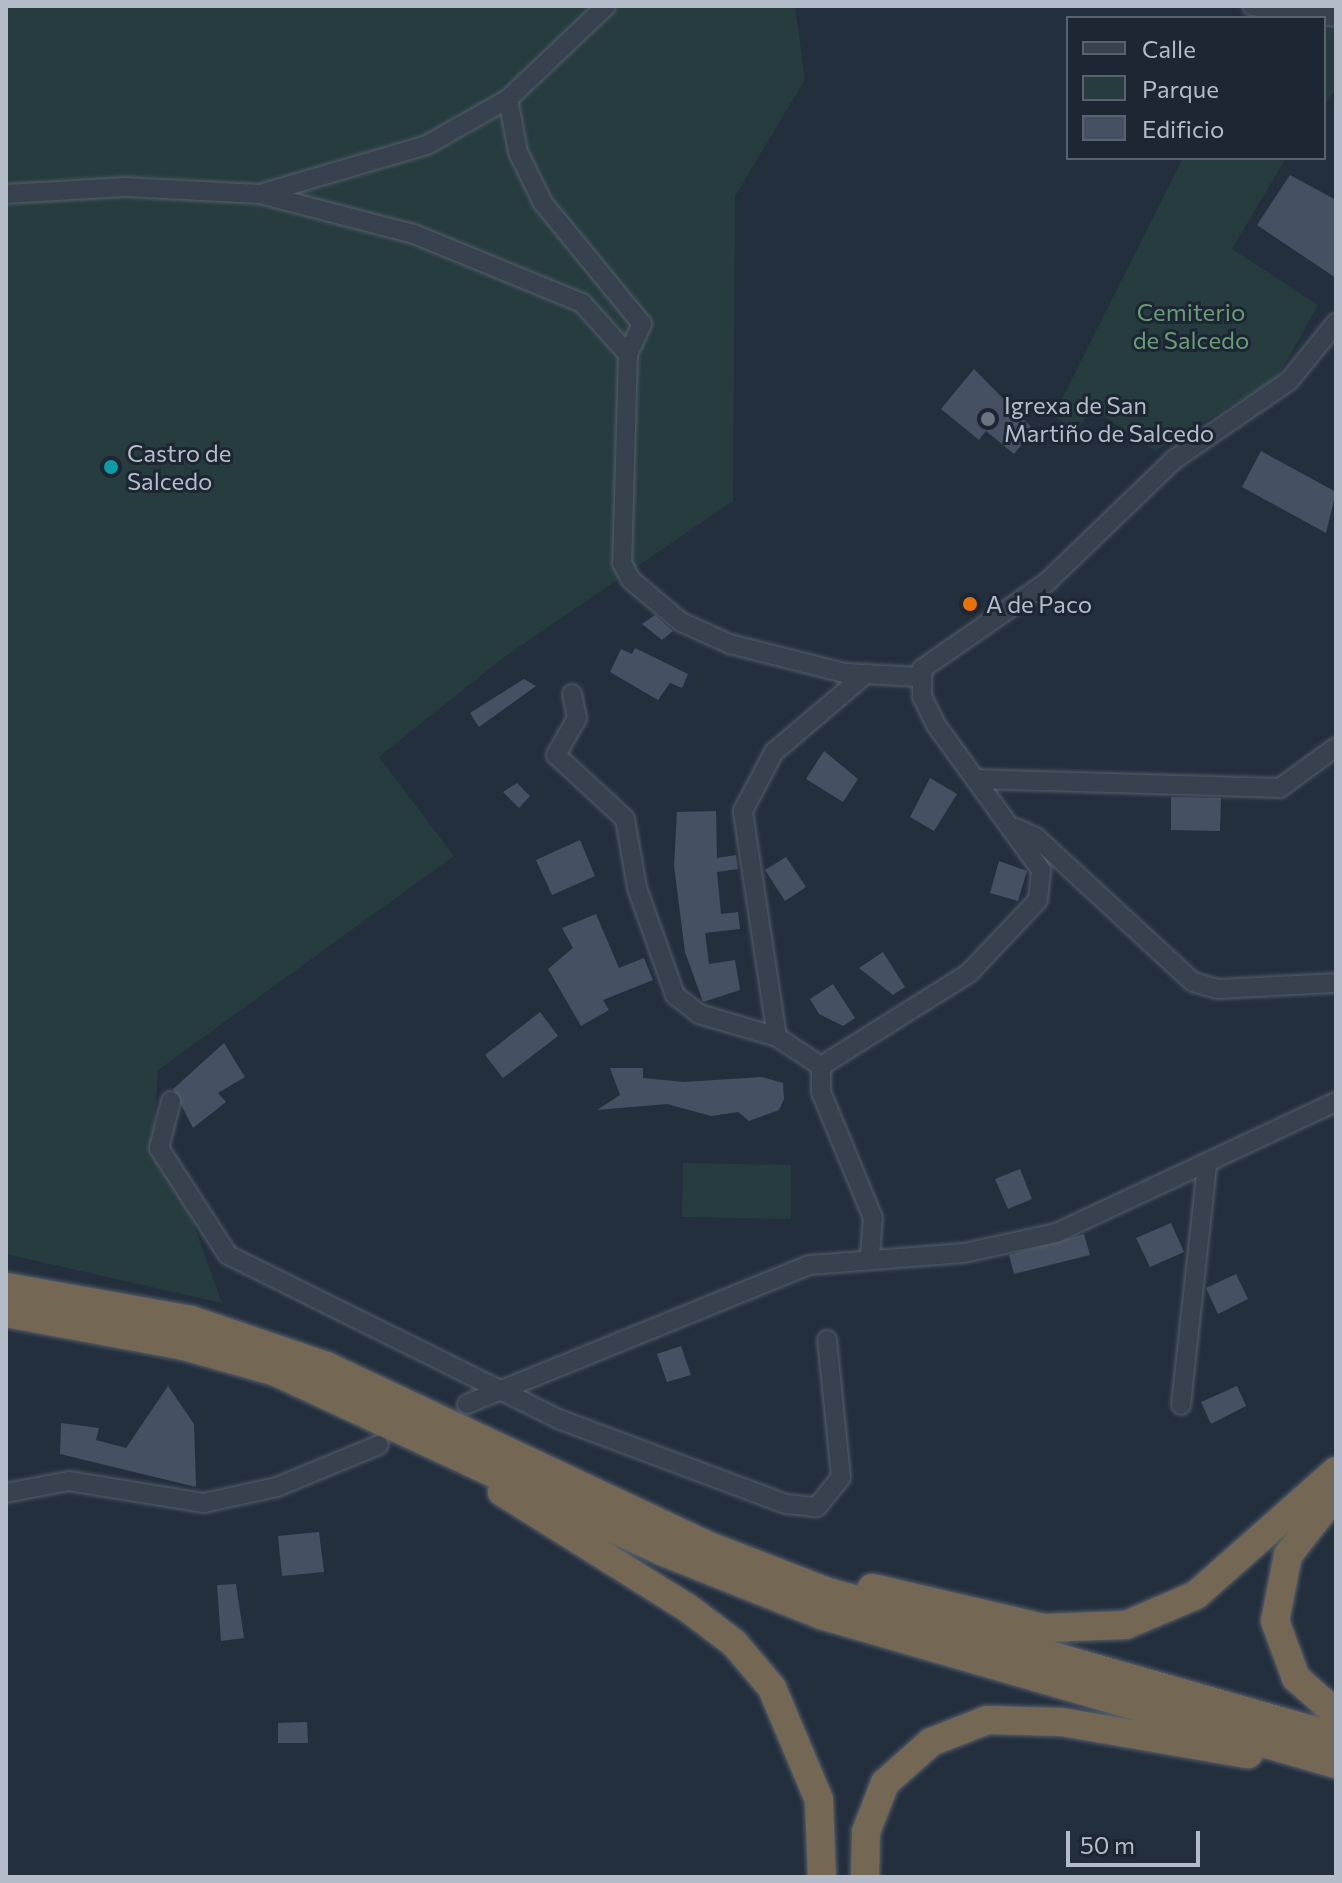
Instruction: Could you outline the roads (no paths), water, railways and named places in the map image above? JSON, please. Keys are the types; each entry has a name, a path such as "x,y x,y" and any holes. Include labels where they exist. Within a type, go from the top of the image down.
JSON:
{"highway":[{"path":"6,1287 191,1320 326,1366 500,1448 825,1591 1336,1737"},
{"path":"6,1313 223,1357 384,1433 661,1551 821,1615 1336,1766"},
{"path":"384,1433 734,1643 772,1688 806,1761 819,1800 822,1877"},
{"path":"500,1448 871,1588 992,1619 1089,1630 1158,1617 1196,1595 1336,1471"},
{"path":"1336,1494 1288,1555 1275,1621 1296,1678 1336,1713"},
{"path":"865,1877 866,1832 885,1783 931,1742 987,1720 1062,1722 1336,1766"}],"street":[{"path":"260,194 427,145 508,99 606,6"},
{"path":"1252,6 1336,17"},
{"path":"508,99 518,152 543,203 642,324 628,354 622,563 631,580 700,633 866,674 920,677"},
{"path":"6,194 125,187 260,194 414,234 562,294 601,316 628,354"},
{"path":"920,677 936,657 1047,582 1175,459 1289,381 1336,323"},
{"path":"777,1037 743,811 774,752 866,674"},
{"path":"821,1066 969,973 1029,915 1041,870 1016,828 936,725 920,677"},
{"path":"572,694 577,718 556,755 625,819 637,888 675,995 731,1028 777,1037 821,1066"},
{"path":"976,779 1280,788 1336,747"},
{"path":"1016,828 1037,838 1193,982 1218,989 1336,983"},
{"path":"821,1066 821,1092 873,1218 870,1257"},
{"path":"171,1101 160,1123 159,1148 228,1255 507,1388 561,1420 786,1504 817,1507 841,1477 827,1340"},
{"path":"467,1404 810,1265 870,1257 964,1253 1056,1233 1207,1166 1336,1102"},
{"path":"1181,1405 1207,1166"},
{"path":"6,1493 69,1481 204,1503 277,1487 384,1433"}],"place":[{"name":"Igrexa de San Martiño de Salcedo","path":"988,419"},
{"name":"Castro de Salcedo","path":"111,467"},
{"name":"A de Paco","path":"970,604"}],"park label":[{"name":"Cemiterio de Salcedo","path":"1191,326"}]}
